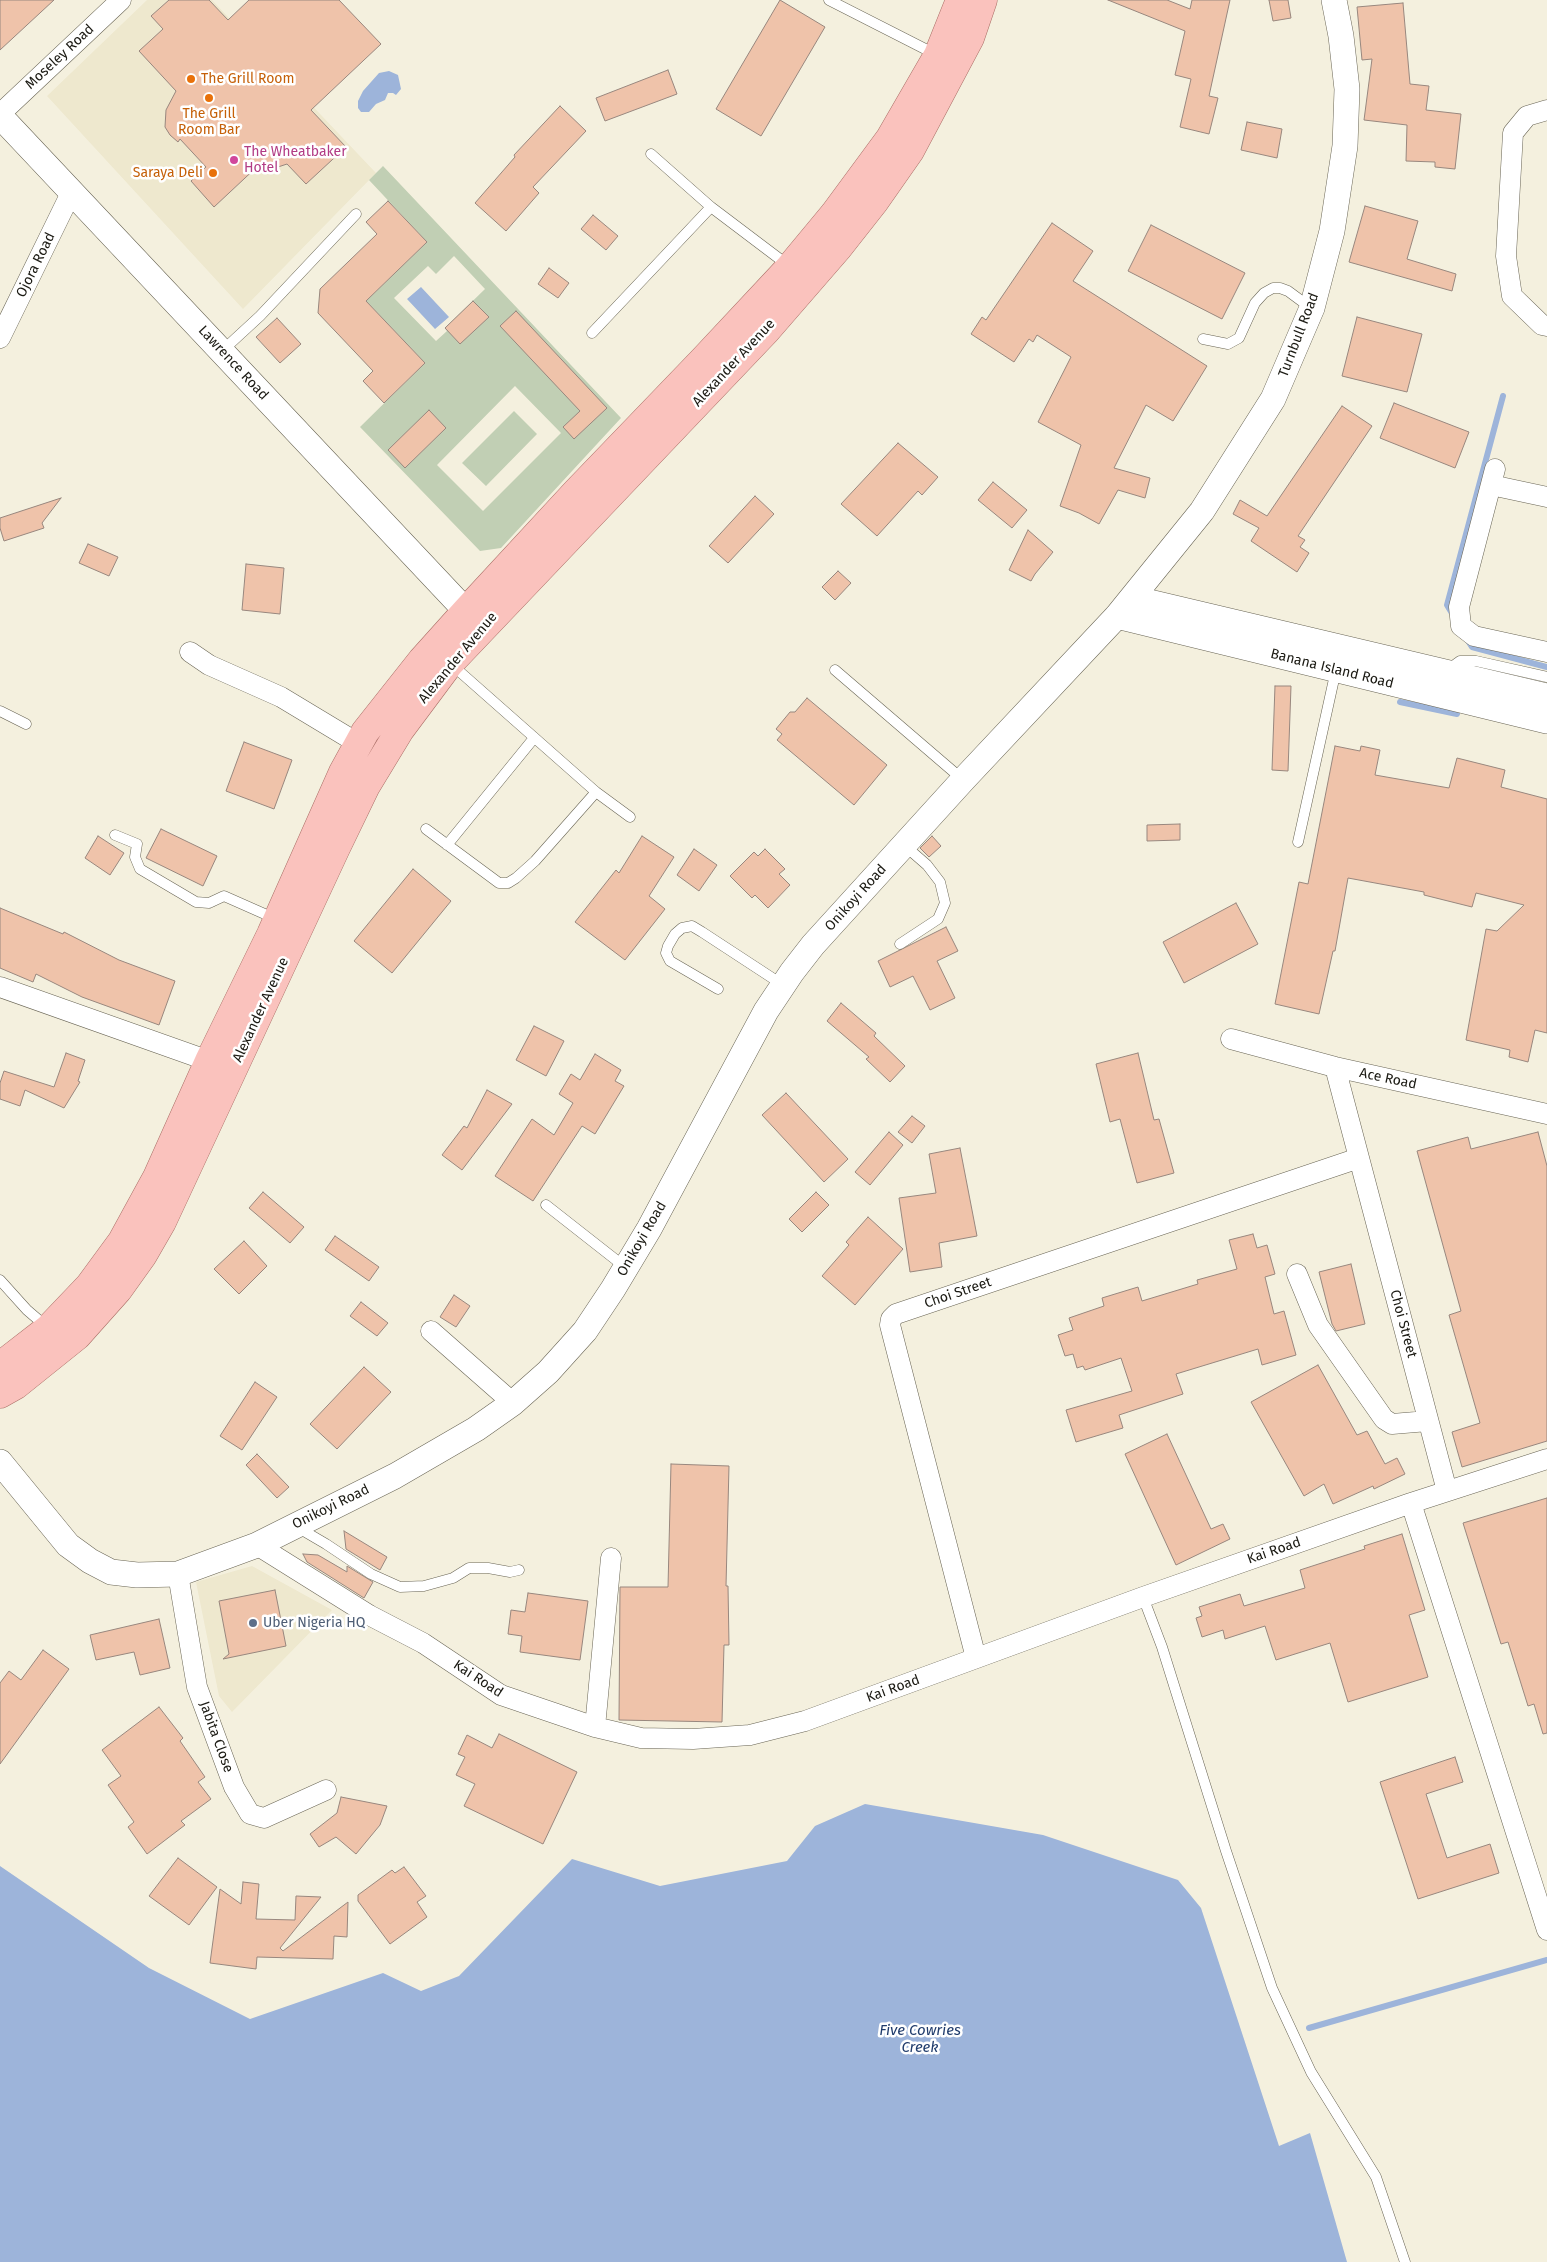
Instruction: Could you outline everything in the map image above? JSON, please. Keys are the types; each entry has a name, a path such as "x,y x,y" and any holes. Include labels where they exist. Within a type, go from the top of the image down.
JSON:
{"main road":[{"name":"Alexander Avenue","path":"0,1366 49,1328 89,1286 122,1241 157,1177 209,1060 277,919 343,772 365,732 422,660 466,610 790,267 834,214 890,138 938,55 960,0"},
{"name":"Alexander Avenue","path":"0,1394 16,1385 77,1336 118,1290 143,1255 162,1222 366,786 400,730 450,663 766,331 838,248 875,201 910,151 970,38 983,0"}],"street":[{"name":"Moseley Road","path":"0,115 121,0"},
{"name":"Turnbull Road","path":"1125,607 1202,511 1273,399 1312,308 1332,231 1344,146 1347,89 1341,36 1334,0"},
{"path":"1547,110 1527,116 1513,133 1506,256 1512,296 1542,324 1547,326"},
{"name":"Lawrence Road","path":"0,115 466,610"},
{"name":"Ojora Road","path":"0,338 72,193"},
{"path":"1547,496 1493,477 1460,608 1461,626 1474,636 1547,652"},
{"name":"Banana Island Road","path":"1125,607 1336,670 1547,721"},
{"name":"Banana Island Road","path":"1125,607 1444,672 1547,696"},
{"name":"Onikoyi Road","path":"0,1462 68,1544 90,1561 111,1572 137,1575 178,1574 257,1545 395,1476 476,1429 514,1403 548,1372 585,1331 626,1268 650,1229 766,1011 783,985 814,945 904,845 1125,607"},
{"path":"190,652 209,664 281,697 359,744"},
{"path":"0,987 209,1060"},
{"name":"Ace Road","path":"1231,1039 1335,1067 1547,1114"},
{"name":"Choi Street","path":"1335,1067 1447,1490"},
{"name":"Choi Street","path":"976,1658 890,1325 891,1319 896,1314 1359,1158"},
{"path":"1297,1274 1318,1325 1384,1419 1392,1424 1428,1421"},
{"path":"431,1331 514,1403"},
{"name":"Kai Road","path":"257,1545 369,1615 423,1643 501,1695 595,1727 641,1738 693,1739 750,1735 805,1721 1143,1597 1447,1490 1547,1459"},
{"path":"1411,1503 1547,1930"},
{"path":"595,1727 611,1558"},
{"name":"Jabita Close","path":"178,1574 198,1687 234,1787 250,1814 264,1818 326,1790"}],"lane":[{"path":"828,0 938,55"},
{"path":"651,154 711,207 790,267"},
{"path":"592,333 711,207"},
{"path":"222,351 260,316 356,214"},
{"path":"1203,338 1228,344 1239,338 1256,303 1264,293 1273,288 1288,291 1312,308"},
{"path":"1444,672 1460,662 1476,661 1547,677"},
{"path":"450,663 596,792 630,817"},
{"path":"835,670 963,780"},
{"path":"1298,842 1336,670"},
{"path":"0,711 26,724"},
{"path":"446,845 534,738"},
{"path":"426,830 499,883 508,883 535,860 596,792"},
{"path":"115,835 137,844 135,857 140,869 196,902 209,903 224,896 277,919"},
{"path":"900,944 938,919 945,903 940,882 927,865 904,845"},
{"path":"718,989 670,961 666,953 668,946 675,934 682,928 692,926 783,985"},
{"path":"546,1205 626,1268"},
{"path":"0,1280 27,1310 49,1328"},
{"path":"294,1525 370,1574 400,1587 424,1586 453,1578 469,1568 488,1568 510,1572 519,1570"},
{"path":"1143,1597 1162,1647 1226,1851 1272,1988 1311,2072 1376,2177 1405,2262"}],"shaded area":[{"name":"The Wheatbaker Hotel","path":"147,0 212,0 376,173 243,309 47,96"},
{"path":"252,1566 332,1610 232,1712 219,1696 196,1582"}],"green space":[{"path":"383,166 621,418 501,548 480,551 360,427 425,363 366,301 427,242 369,180","holes":["454,256 485,289 445,328 447,331 436,341 394,298 428,266 436,274","515,386 561,433 483,511 437,465"]},
{"path":"514,411 537,434 486,486 462,463"}],"water":[{"path":"389,71 398,75 401,89 396,95 388,93 385,100 376,104 369,112 361,112 358,108 358,101 363,91 379,73"},
{"path":"421,287 449,317 435,329 407,299"},
{"name":"Five Cowries Creek","path":"865,1804 1043,1835 1178,1880 1201,1908 1279,2146 1310,2133 1347,2262 0,2262 0,1866 149,1968 250,2019 383,1973 421,1991 459,1976 572,1859 660,1886 787,1861 815,1826"}],"building":[{"path":"0,0 54,0 0,50"},
{"path":"169,0 209,0 228,20 249,0 339,0 381,44 311,110 346,147 306,184 287,164 266,171 260,164 214,207 191,181 206,167 180,139 178,142 170,135 165,127 166,110 176,91 139,51 163,29 151,16"},
{"path":"780,0 825,27 761,136 716,109"},
{"path":"1108,0 1167,0 1190,9 1192,0 1230,0 1209,96 1218,98 1209,134 1180,127 1191,79 1175,75 1185,31"},
{"path":"1269,0 1288,0 1291,18 1273,21"},
{"path":"1403,3 1410,84 1429,86 1426,110 1461,114 1455,169 1435,167 1435,162 1406,161 1407,125 1364,120 1372,59 1362,60 1357,7"},
{"path":"668,70 677,94 605,121 596,98"},
{"path":"560,106 586,131 533,187 539,193 506,231 475,203 515,157 514,155"},
{"path":"1247,122 1282,129 1277,158 1241,150"},
{"path":"388,201 427,242 366,301 425,363 384,403 363,381 373,371 318,313 320,289 377,234 366,222"},
{"path":"1365,206 1418,221 1407,259 1456,274 1452,291 1349,262"},
{"path":"593,215 618,236 606,250 581,229"},
{"path":"1052,223 1093,251 1073,281 1207,366 1173,421 1146,405 1114,468 1150,478 1145,498 1118,490 1099,524 1079,513 1060,506 1081,445 1038,422 1071,357 1037,335 1033,342 1029,339 1014,362 971,334 982,317 986,320"},
{"path":"1151,225 1245,273 1222,319 1128,271"},
{"path":"549,268 569,283 558,298 538,284"},
{"path":"473,301 489,317 460,344 445,328"},
{"path":"516,311 607,408 574,439 563,427 580,411 500,326"},
{"path":"1357,317 1422,334 1407,392 1342,376"},
{"path":"277,318 301,344 280,363 256,337"},
{"path":"1394,403 1469,432 1455,468 1380,438"},
{"path":"1342,406 1372,426 1298,536 1305,540 1300,547 1309,553 1297,572 1251,541 1259,528 1233,514 1240,500 1267,516"},
{"path":"429,410 446,428 405,468 388,450"},
{"path":"898,443 938,477 922,495 918,491 877,536 841,504"},
{"path":"993,482 1027,510 1012,528 978,500"},
{"path":"755,496 774,514 728,563 709,546"},
{"path":"61,498 42,523 44,528 4,541 0,528 0,518"},
{"path":"1028,530 1053,552 1031,581 1009,570"},
{"path":"88,544 118,557 109,576 79,563"},
{"path":"246,564 284,568 280,614 242,610"},
{"path":"838,571 851,583 835,600 822,587"},
{"path":"1275,686 1291,686 1288,771 1272,770"},
{"path":"807,698 887,765 854,805 777,740 782,734 776,729 790,712 795,712"},
{"path":"244,742 292,760 274,809 226,791"},
{"path":"1335,746 1360,751 1361,746 1380,750 1375,775 1449,788 1457,758 1505,770 1501,787 1547,799 1547,1033 1535,1030 1528,1062 1509,1057 1510,1050 1466,1040 1486,929 1497,931 1524,905 1476,893 1472,907 1424,895 1424,892 1348,878 1335,951 1333,951 1319,1014 1275,1004 1299,882 1308,884"},
{"path":"1180,824 1180,840 1147,841 1147,825"},
{"path":"161,829 217,856 203,886 146,858"},
{"path":"98,836 124,853 110,875 85,858"},
{"path":"642,836 674,857 649,896 665,909 625,960 575,922 616,870 619,873"},
{"path":"932,836 941,846 929,857 920,848"},
{"path":"694,849 717,865 699,891 677,875"},
{"path":"765,849 785,869 779,874 790,885 768,908 755,895 752,898 730,876 754,852 758,856"},
{"path":"413,869 451,901 392,973 354,941"},
{"path":"1236,903 1258,944 1184,983 1163,942"},
{"path":"0,908 63,934 64,932 119,960 175,981 159,1025 82,997 36,974 33,982 0,968"},
{"path":"946,927 958,951 937,961 955,998 930,1010 913,976 890,987 878,961"},
{"path":"841,1003 876,1033 874,1036 905,1066 890,1082 866,1059 869,1057 827,1021"},
{"path":"534,1026 564,1041 546,1076 516,1060"},
{"path":"66,1053 85,1060 78,1081 80,1082 64,1108 25,1090 20,1106 0,1099 0,1083 4,1071 54,1087"},
{"path":"1138,1053 1154,1120 1159,1119 1174,1173 1137,1183 1120,1119 1110,1122 1096,1064"},
{"path":"595,1054 621,1070 615,1081 624,1086 595,1134 582,1126 533,1201 495,1176 532,1119 554,1135 573,1103 559,1094 571,1074 580,1080"},
{"path":"487,1090 512,1104 462,1170 442,1155 464,1126 467,1128"},
{"path":"786,1093 848,1159 824,1182 762,1115"},
{"path":"912,1116 925,1126 912,1143 898,1132"},
{"path":"889,1132 903,1145 870,1185 855,1172"},
{"path":"1538,1132 1547,1166 1547,1441 1462,1467 1452,1432 1480,1423 1449,1315 1461,1311 1417,1151 1468,1137 1471,1149"},
{"path":"960,1148 977,1236 939,1243 942,1267 910,1272 899,1198 936,1193 929,1154"},
{"path":"263,1192 304,1227 290,1243 249,1208"},
{"path":"816,1192 829,1205 802,1232 789,1219"},
{"path":"868,1217 903,1249 855,1305 822,1276 849,1245 846,1242"},
{"path":"1253,1234 1257,1248 1267,1245 1275,1274 1265,1277 1274,1314 1284,1311 1296,1355 1262,1365 1258,1349 1176,1374 1183,1394 1119,1415 1123,1428 1076,1442 1066,1410 1132,1391 1121,1358 1085,1370 1083,1366 1077,1368 1073,1354 1065,1356 1058,1335 1073,1330 1069,1318 1104,1306 1102,1298 1138,1287 1142,1301 1198,1284 1197,1280 1237,1269 1229,1240"},
{"path":"335,1236 379,1267 369,1281 325,1250"},
{"path":"244,1241 267,1266 239,1294 214,1269"},
{"path":"1351,1264 1365,1324 1336,1331 1332,1324 1319,1272"},
{"path":"454,1295 470,1306 456,1327 440,1317"},
{"path":"361,1302 388,1323 377,1336 350,1316"},
{"path":"1318,1365 1357,1435 1367,1431 1385,1464 1397,1458 1405,1474 1374,1489 1373,1486 1333,1504 1324,1484 1304,1496 1251,1402"},
{"path":"364,1367 391,1392 337,1449 310,1424"},
{"path":"255,1382 277,1397 242,1450 220,1436"},
{"path":"1167,1434 1211,1529 1223,1524 1230,1539 1176,1565 1125,1454"},
{"path":"257,1454 289,1487 277,1498 246,1465"},
{"path":"671,1464 729,1466 726,1586 728,1586 729,1645 724,1645 722,1722 619,1720 620,1587 668,1587"},
{"path":"1547,1498 1547,1733 1543,1734 1534,1704 1528,1706 1508,1642 1501,1644 1463,1523"},
{"path":"344,1531 387,1557 380,1570 346,1549"},
{"path":"1402,1534 1425,1610 1409,1615 1428,1677 1348,1702 1330,1643 1276,1660 1265,1626 1225,1639 1223,1630 1202,1637 1196,1618 1202,1616 1199,1607 1240,1594 1244,1606 1305,1588 1300,1570 1365,1549 1364,1546"},
{"path":"303,1554 318,1555 347,1572 347,1566 373,1582 364,1598 307,1562"},
{"name":"Uber Nigeria HQ","path":"275,1590 286,1646 223,1659 229,1654 219,1601"},
{"path":"528,1593 588,1601 580,1660 520,1652 522,1636 508,1634 511,1610 525,1612"},
{"path":"159,1619 170,1668 140,1675 134,1652 96,1660 90,1635"},
{"path":"43,1650 69,1669 0,1764 0,1683 9,1671 21,1680"},
{"path":"159,1707 183,1738 180,1741 205,1777 198,1782 211,1799 181,1821 185,1825 147,1854 128,1827 134,1822 108,1785 121,1776 102,1750"},
{"path":"499,1734 577,1772 543,1844 464,1806 475,1784 456,1775 465,1757 458,1754 467,1735 492,1748"},
{"path":"1455,1757 1463,1782 1426,1794 1447,1858 1490,1844 1499,1873 1418,1899 1380,1782"},
{"path":"341,1797 387,1806 380,1825 356,1854 336,1837 319,1847 310,1834 337,1813"},
{"path":"178,1858 217,1887 189,1925 149,1896"},
{"path":"404,1867 426,1896 417,1902 427,1917 390,1944 358,1901 358,1895 392,1870 395,1873"},
{"path":"243,1882 259,1884 256,1919 295,1920 296,1896 321,1897 280,1948 283,1951 348,1902 347,1937 334,1936 333,1959 257,1957 256,1969 210,1963 220,1889 241,1904"}],"waterway":[{"path":"1453,615 1447,605 1503,396"},
{"path":"1467,639 1472,647 1547,667"},
{"path":"1400,702 1457,714"},
{"path":"1309,2028 1547,1960"}],"place":[{"name":"The Grill Room","path":"191,79"},
{"name":"The Grill Room Bar","path":"209,98"},
{"name":"The Wheatbaker Hotel","path":"234,160"},
{"name":"Saraya Deli","path":"213,173"},
{"name":"Uber Nigeria HQ","path":"253,1623"}]}
